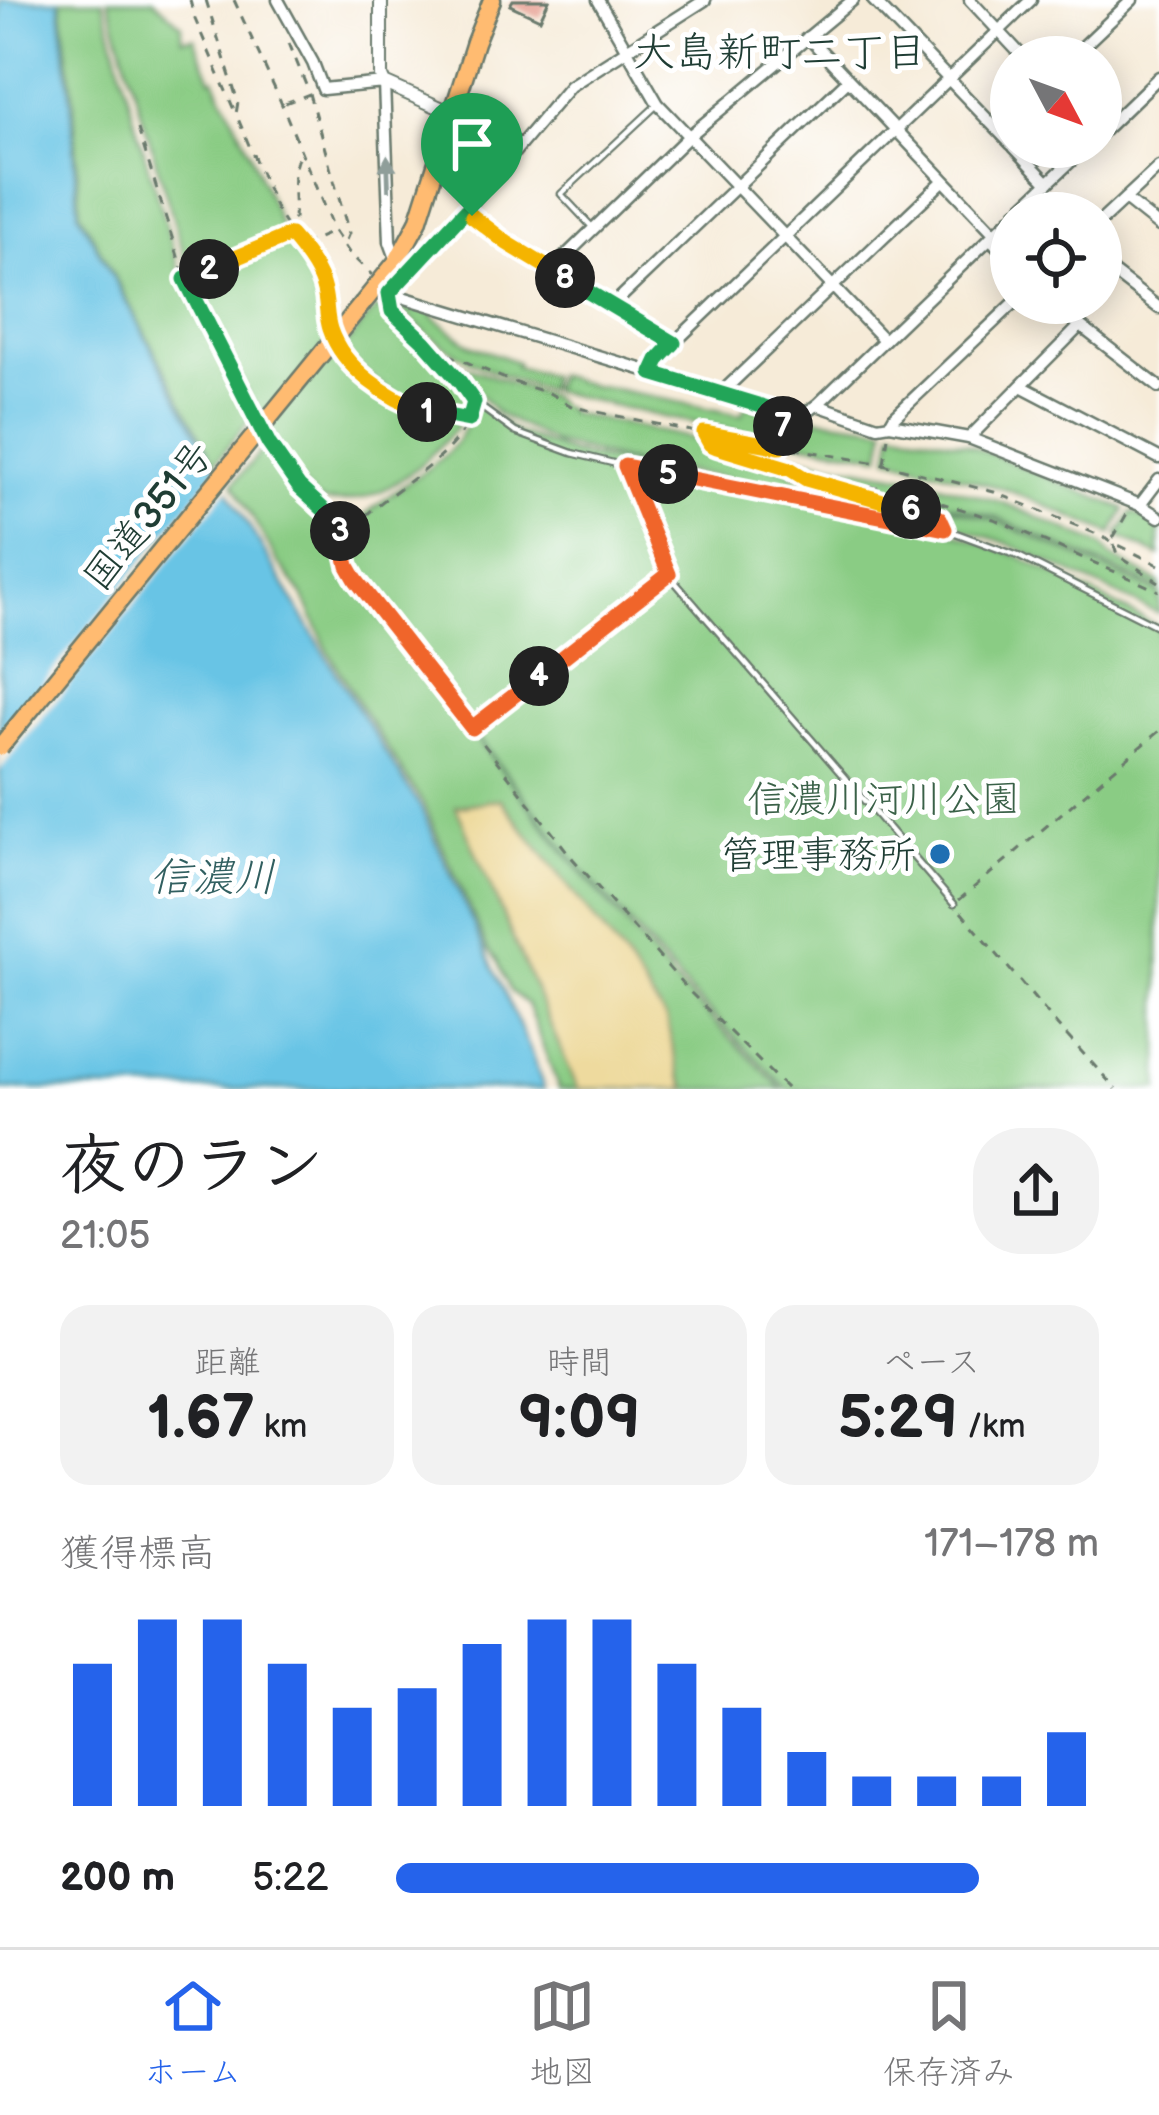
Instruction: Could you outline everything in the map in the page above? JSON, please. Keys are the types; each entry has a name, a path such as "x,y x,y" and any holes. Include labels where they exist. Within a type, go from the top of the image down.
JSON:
{"highway":[{"name":"国道351号","path":"0,747 397,261 418,222 492,0"}],"street":[{"path":"278,0 323,89 384,82 452,113"},
{"path":"381,0 390,242 397,261"},
{"path":"598,0 658,104 884,340"},
{"path":"381,285 466,210 570,86 705,0"},
{"path":"552,269 689,136 853,0"},
{"path":"873,0 990,121"},
{"path":"970,0 1004,36"},
{"path":"652,373 674,343 1031,0"},
{"path":"1094,36 1132,0"},
{"path":"808,37 990,233"},
{"path":"1122,113 1159,77"},
{"path":"616,307 621,297 848,81"},
{"path":"1122,202 1159,167"},
{"path":"1035,168 1048,182"},
{"path":"1038,192 1063,168"},
{"path":"721,393 943,182"},
{"path":"1125,199 1159,226"},
{"path":"381,285 800,417 990,239"},
{"path":"513,246 674,343"},
{"path":"1122,279 1159,308"},
{"path":"890,424 992,324"},
{"path":"1076,324 1159,387"},
{"path":"969,438 1079,327"},
{"path":"1021,386 1159,458"},
{"path":"817,404 878,426 969,438 1159,517"},
{"path":"1136,504 1159,480"}],"lane":[{"path":"592,228 562,194 658,104"},
{"path":"466,210 513,246"},
{"path":"381,285 392,311 425,342 474,402 515,432 625,466 945,529 1035,564 1159,627"},
{"path":"625,466 669,574 954,904"}],"path":[{"path":"190,0 225,95 277,212 323,286 329,327"},
{"path":"206,0 238,102 236,114"},
{"path":"234,0 334,231 343,247 381,285"},
{"path":"287,40 309,94 349,233 343,247"},
{"path":"282,105 317,91"},
{"path":"138,129 185,279 260,427"},
{"path":"185,279 290,235 296,217 294,165 301,153"},
{"path":"299,246 334,231"},
{"path":"335,341 341,355 397,398 429,413 469,420"},
{"path":"425,342 573,407 884,464 994,492 1159,565"},
{"path":"346,551 367,514 446,453 469,420 474,402"},
{"path":"780,447 783,424 791,415"},
{"path":"884,464 890,424"},
{"path":"704,433 717,447 793,470 979,514 1159,591"},
{"path":"269,444 309,499 337,522 356,580 573,859 691,994 787,1089"},
{"path":"793,470 806,479 940,518 945,529"},
{"path":"1112,542 1136,504"},
{"path":"328,513 356,527"},
{"path":"1112,542 1117,555 1159,582"},
{"path":"472,728 669,574"},
{"path":"1116,1089 954,904 1159,731"}],"green space":[{"path":"61,0 103,0 182,279 252,417 215,463 80,212 74,101"},
{"path":"108,0 153,0 182,25 182,39 194,38 245,141 282,229 278,236 197,271 187,266"},
{"path":"290,241 320,286 335,352 369,382 415,410 456,420 458,426 405,477 356,500 323,502 305,488 270,435 193,286 210,271"},
{"path":"399,303 412,311 416,304 433,312 433,317 470,345 517,362 516,367 551,376 547,390 448,348 414,322"},
{"path":"376,307 449,372 465,395 465,414 414,405 382,386 341,351"},
{"path":"445,356 550,397 570,413 695,439 707,447 789,470 797,479 937,518 631,462 555,443 498,414"},
{"path":"556,375 741,415 746,405 786,416 779,439 551,391"},
{"name":"信濃川河川公園","path":"474,402 515,432 572,453 945,529 1018,556 1159,627 1159,1089 787,1089 691,993 573,859 348,564 346,553 358,523 447,453 464,429"},
{"path":"811,417 886,427 881,455 785,440 792,420"},
{"path":"894,429 967,444 1125,509 1112,534 1008,490 889,457"},
{"path":"718,443 923,479 1004,503 1102,545 1111,556 1159,583 1159,589 995,517 798,470"},
{"path":"266,445 336,542 353,581 570,859 678,986 782,1089 687,1089 623,956 501,800 457,806 578,1089 559,1089 527,1004 510,991 488,949 424,805 362,709 303,595 233,484"},
{"path":"804,474 994,520 1159,593 1159,614 932,513"},
{"path":"1132,512 1159,525 1159,556 1118,536"}],"sand":[{"path":"500,799 623,956 666,1019 687,1089 578,1089 456,807"}],"water":[{"name":"信濃川","path":"0,0 59,0 78,213 230,494 421,808 544,1089 0,1089"}],"pier":[{"path":"221,464 232,484 0,770 0,736"}],"building":[{"path":"513,0 549,0 540,19 510,5"}],"place":[{"name":"管理事務所","path":"940,854"}],"district":[{"name":"大島新町二丁目","path":"780,51"}],"route":[{"path":"466,210 472,216 507,243 666,336 674,343 652,373 791,415 783,424 780,447 704,433 710,444 793,470 806,479 932,515 940,518 945,529 625,466 669,574 472,728 356,580 337,522 309,499 269,444 185,279 290,235 323,286 329,327 341,355 414,408 469,420 474,402 425,342 392,311 389,293 466,210"}]}
